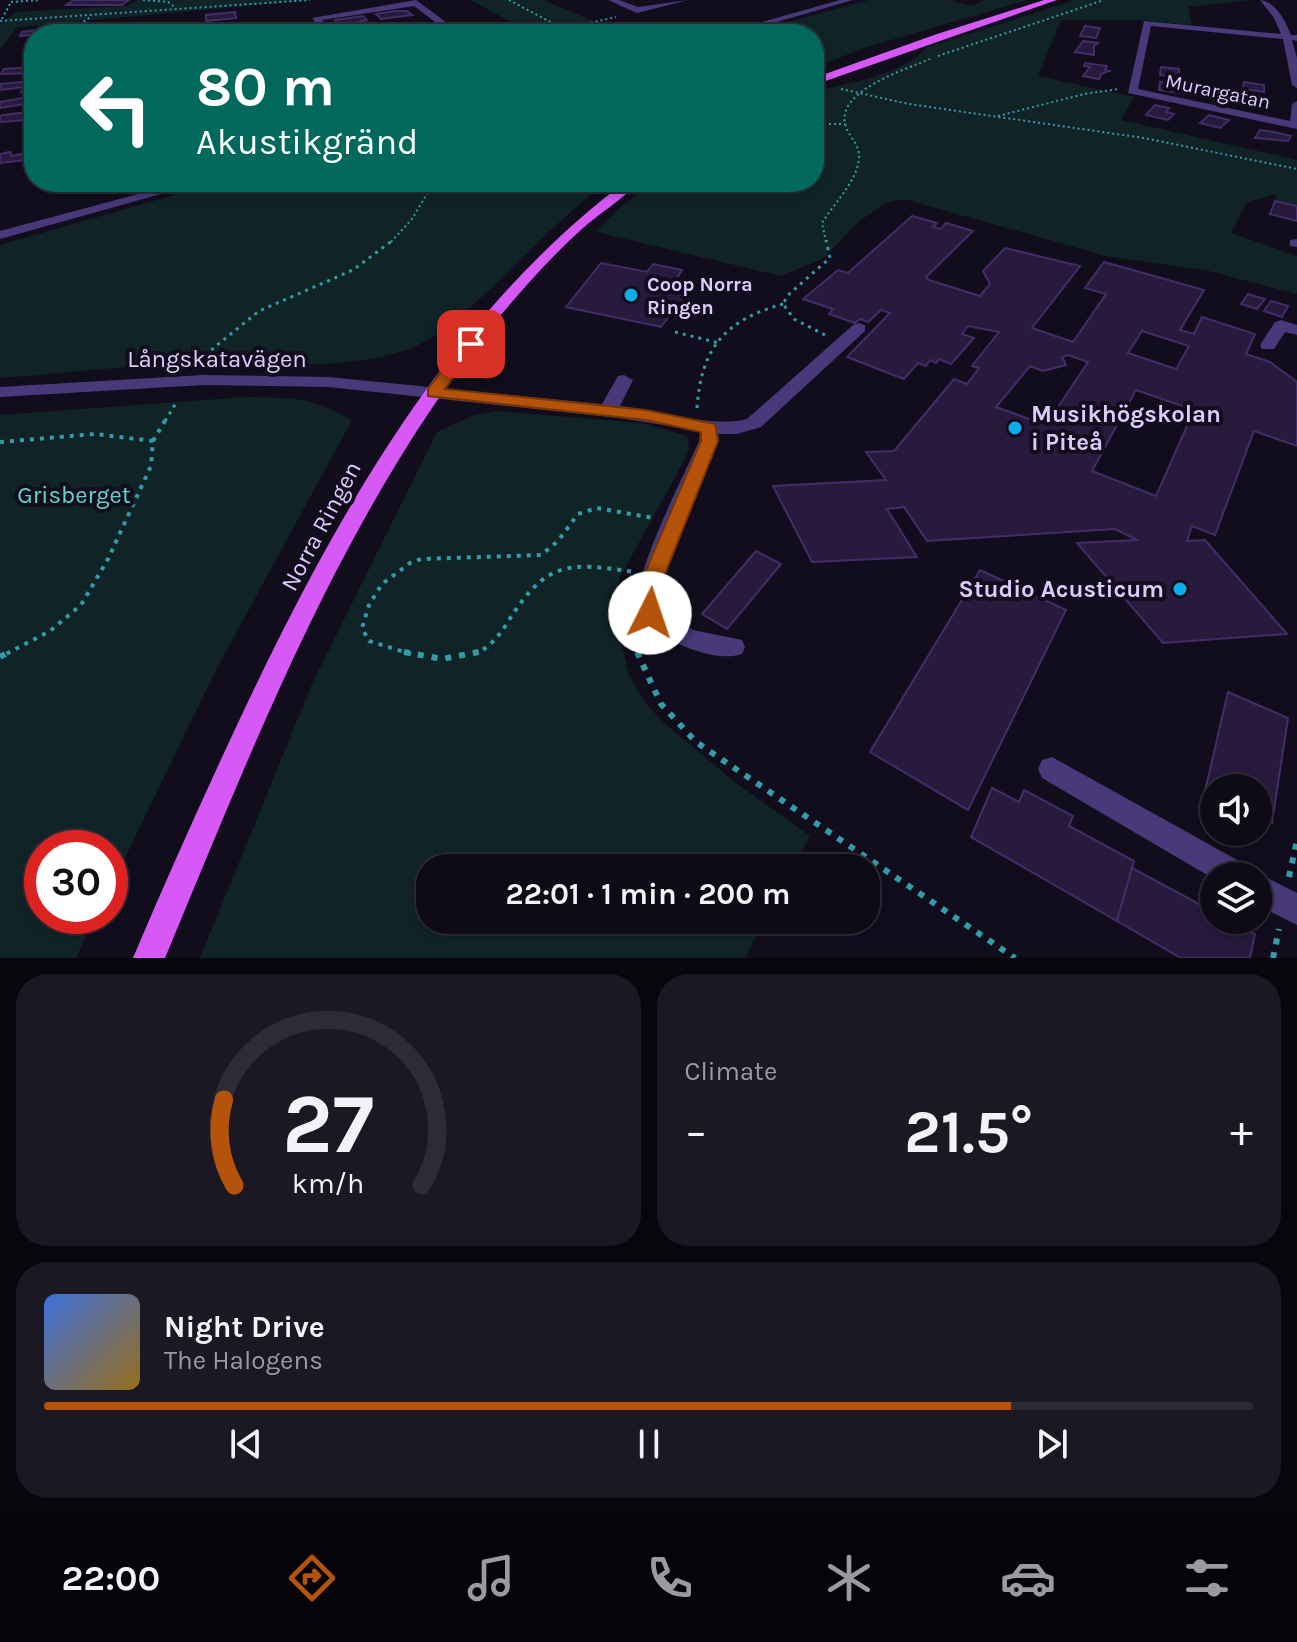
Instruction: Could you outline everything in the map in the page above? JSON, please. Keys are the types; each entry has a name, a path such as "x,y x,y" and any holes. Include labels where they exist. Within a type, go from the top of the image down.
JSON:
{"main road":[{"path":"824,78 911,46 1053,0"},
{"name":"Norra Ringen","path":"149,958 246,734 344,537 410,425 505,304 568,235 621,192"}],"street":[{"path":"612,0 637,10 684,0"},
{"path":"761,24 849,0"},
{"path":"1263,2 1274,8 1286,37 1297,85"},
{"path":"321,24 316,18 416,3 444,24"},
{"path":"1132,91 1147,23 1297,38"},
{"name":"Murargatan","path":"1132,91 1296,126"},
{"path":"1296,126 1297,104"},
{"path":"0,235 161,192"},
{"path":"1268,345 1281,325 1297,330"},
{"name":"Långskatavägen","path":"0,392 203,380 328,382 608,411 673,419 709,428 737,428 754,423 859,328"},
{"path":"608,411 624,380"},
{"path":"709,428 709,441 658,561 649,589 649,604 650,613 675,633 700,642 733,647"},
{"path":"1052,769 1214,862"},
{"path":"1272,896 1297,910"}],"path":[{"path":"1,21 12,1 40,0"},
{"path":"143,0 168,2 171,7 193,9"},
{"path":"1,21 310,0"},
{"path":"509,0 556,24"},
{"path":"835,350 822,332 786,313 783,304 788,295 830,258 822,223 851,179 859,158 857,143 845,124 846,108 858,93 931,58 1104,0"},
{"path":"585,24 637,10"},
{"path":"80,24 94,15"},
{"path":"834,87 995,116 1144,138 1297,169"},
{"path":"995,116 1097,91 1132,91"},
{"path":"824,124 845,124"},
{"path":"205,355 265,307 334,279 381,252 400,236 428,192"},
{"path":"675,332 719,343"},
{"path":"0,657 50,631 81,605 108,559 151,466 153,441 176,403"},
{"path":"0,442 75,432 116,432 153,441"},
{"path":"636,573 598,567 570,568 547,575 534,586 486,649 460,657 430,658 391,649 369,641 362,628 365,611 382,583 409,562 541,555 566,535 577,514 588,509 601,507 658,520"}],"green space":[{"path":"137,0 310,0 24,24 17,27 0,50 0,23 17,12 127,6"},
{"path":"471,0 543,0 600,24 514,24"},
{"path":"869,0 949,0 971,6 985,0 1027,0 864,48 824,64 824,24 781,24"},
{"path":"1075,0 1253,0 1188,7 1192,25 1141,20 1061,20 1038,76 1134,97 1121,120 1297,160 1297,206 1275,201 1277,194 1247,202 1231,233 1297,256 1297,294 1205,270 1106,256 904,199 886,203 858,222 824,258 781,276 596,232 618,209 641,192 824,192 824,89 890,71 904,65 926,48"},
{"path":"184,192 594,192 500,280 434,336 409,349 342,362 164,365 0,378 0,245"},
{"name":"Grisberget","path":"246,397 312,402 352,420 216,670 128,851 128,830 24,830 24,934 87,934 76,958 0,958 0,415"},
{"path":"495,411 641,423 687,436 689,447 686,457 619,579 619,633 629,675 646,704 664,723 736,783 810,836 800,854 416,854 416,934 758,934 745,958 200,958 312,684 437,432 472,416"}],"building":[{"path":"74,0 129,0 122,5 66,5"},
{"path":"407,11 412,15 381,19 376,14"},
{"path":"235,12 236,18 206,21 206,15"},
{"path":"363,16 367,20 338,24 335,20"},
{"path":"1085,26 1100,28 1096,38 1080,36"},
{"path":"1083,41 1098,43 1094,46 1094,55 1075,52"},
{"path":"1085,63 1107,66 1105,70 1109,71 1101,74 1099,79 1083,76 1090,67 1084,66"},
{"path":"1161,67 1179,69 1179,78 1160,75"},
{"path":"24,68 24,73 1,74 4,69"},
{"path":"24,82 24,87 0,90 1,84"},
{"path":"1160,82 1181,85 1180,93 1159,90"},
{"path":"1244,82 1264,85 1264,92 1243,89"},
{"path":"24,98 24,104 0,108 0,102"},
{"path":"1155,105 1169,108 1166,112 1174,114 1168,120 1146,115"},
{"path":"24,113 24,120 0,122 0,116"},
{"path":"1209,115 1229,120 1220,128 1200,123"},
{"path":"1260,130 1291,136 1288,141 1255,138"},
{"path":"24,153 24,160 0,163 0,154"},
{"path":"1275,201 1297,206 1297,221 1270,214"},
{"name":"Musikhögskolan i Piteå","path":"912,216 937,223 933,227 941,229 946,223 973,231 926,277 980,296 990,284 983,271 1005,248 1080,266 1032,328 1073,342 1106,294 1085,288 1104,262 1204,290 1180,330 1194,334 1202,317 1255,334 1246,354 1270,362 1297,382 1297,446 1254,431 1215,535 1192,526 1187,541 1205,540 1287,634 1163,643 1077,543 1137,540 1115,529 927,541 904,507 887,509 917,557 812,562 773,486 886,480 866,452 894,451 954,379 967,384 979,368 972,366 999,332 968,326 962,334 974,338 951,364 939,359 936,363 930,360 926,366 918,363 904,379 847,357 890,313 881,310 868,322 860,319 855,323 829,314 833,309 803,299 838,270 848,273","holes":["1142,331 1189,346 1176,369 1128,353","1068,355 1088,362 1046,425 996,407 1030,366 1043,371 1066,365 1062,357","1136,390 1194,410 1156,496 1092,471"]},
{"name":"Coop Norra Ringen","path":"601,263 647,272 653,264 682,270 677,278 696,282 661,327 566,307"},
{"path":"1248,294 1265,299 1257,309 1241,304"},
{"path":"1271,301 1288,306 1282,317 1264,311"},
{"path":"756,551 781,564 727,629 702,614"},
{"path":"980,570 1066,610 968,810 870,752"},
{"path":"1228,692 1288,718 1272,823 1272,774 1209,774"},
{"path":"992,788 1019,802 1024,790 1073,816 1069,826 1134,861 1117,921 971,837"},
{"path":"1132,868 1200,904 1200,934 1255,934 1250,958 1181,958 1117,921"}],"place":[{"name":"Coop Norra Ringen","path":"631,295"},
{"name":"Musikhögskolan i Piteå","path":"1015,428"},
{"name":"Studio Acusticum","path":"1180,589"}],"route":[{"path":"471,344 433,393 646,415 709,428 709,441 649,589 650,613"}]}
